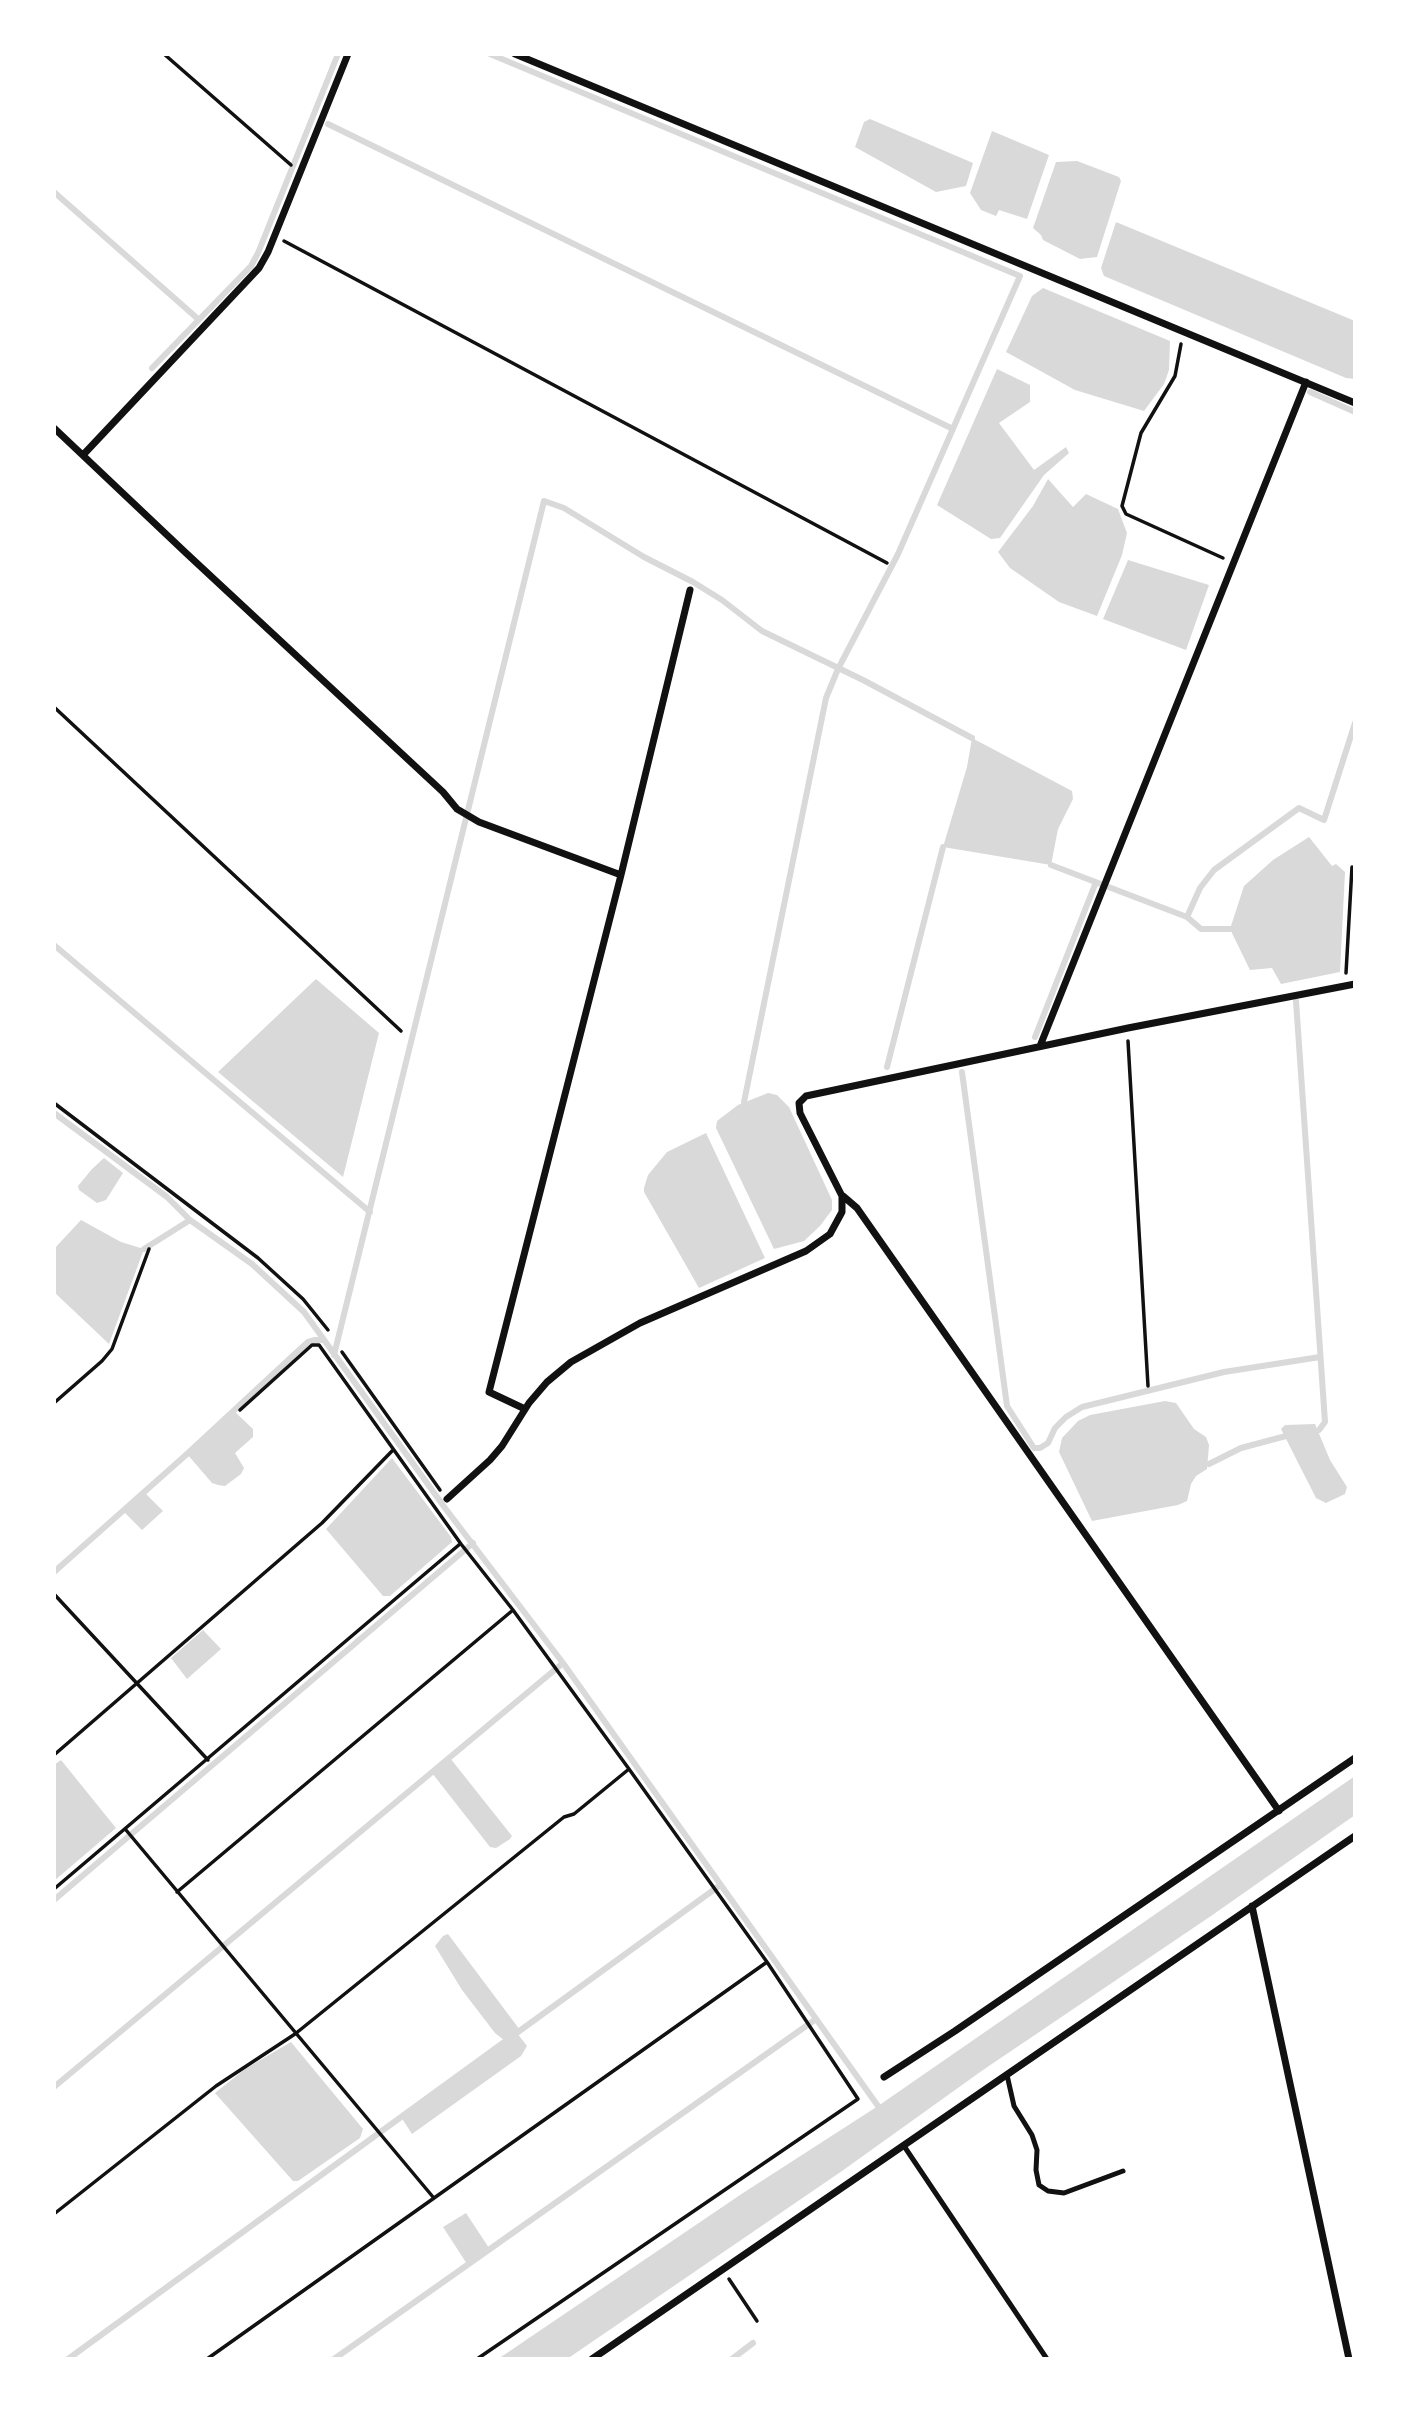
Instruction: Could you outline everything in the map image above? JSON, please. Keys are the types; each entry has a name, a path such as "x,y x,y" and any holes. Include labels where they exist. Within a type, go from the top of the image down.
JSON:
{"street":[{"path":"83,455 258,268 275,235 348,54"},
{"path":"515,54 1355,403"},
{"path":"1040,1046 1306,382"},
{"path":"54,428 443,792 457,809 479,822 621,875"},
{"path":"524,1409 489,1392 621,875 690,590"},
{"path":"1279,1811 857,1208 842,1196 800,1114 799,1103 812,1094 1355,984"},
{"path":"447,1499 490,1460 502,1446 524,1409 547,1382 571,1362 640,1323 819,1244 830,1234 842,1212 842,1196"},
{"path":"884,2077 1355,1758"},
{"path":"592,2359 1355,1836"},
{"path":"1252,1906 1349,2359"}],"lane":[{"path":"1007,2075 1014,2106 1032,2135 1037,2150 1036,2170 1039,2185 1048,2191 1063,2193 1123,2171"},
{"path":"904,2146 1046,2359"}],"path":[{"path":"164,54 300,173"},
{"path":"275,235 887,563"},
{"path":"1183,332 1175,376 1141,433 1122,506 1126,514 1234,563"},
{"path":"54,707 401,1031"},
{"path":"1345,985 1352,867"},
{"path":"1128,1028 1148,1387"},
{"path":"54,1103 273,1270 303,1299 328,1330"},
{"path":"54,1403 112,1349 149,1249"},
{"path":"240,1410 312,1345 319,1345 461,1544 513,1610 629,1769 766,1962 858,2099 477,2359"},
{"path":"342,1352 447,1499"},
{"path":"54,1755 322,1523 393,1450"},
{"path":"54,1889 461,1544"},
{"path":"54,1594 208,1760"},
{"path":"177,1892 513,1610"},
{"path":"54,2214 216,2086 295,2034 564,1816 574,1814 629,1769"},
{"path":"126,1829 433,2197"},
{"path":"207,2359 766,1962"},
{"path":"722,2269 757,2321"}],"shaded area":[{"path":"870,119 973,163 966,186 936,192 855,147 864,122"},
{"path":"992,131 1049,155 1027,219 999,210 996,216 981,210 970,193"},
{"path":"1077,161 1119,177 1121,181 1097,257 1080,259 1043,240 1033,228 1056,162"},
{"path":"1116,222 1355,321 1355,379 1346,378 1104,276 1101,268"},
{"path":"1043,288 1170,341 1169,370 1164,384 1144,411 1075,390 1006,352 1032,296"},
{"path":"997,369 1030,385 1030,402 999,423 1034,470 1066,447 1069,453 1044,475 1000,538 991,539 937,505"},
{"path":"1048,479 1073,507 1086,494 1118,509 1127,533 1122,555 1097,616 1059,602 1010,568 998,552 1033,506"},
{"path":"1128,560 1209,585 1186,650 1103,619"},
{"path":"972,738 1072,791 1073,799 1058,829 1051,865 943,847 967,767"},
{"path":"1309,837 1332,866 1336,864 1345,872 1340,972 1281,984 1272,968 1250,970 1230,929 1244,886 1273,860"},
{"path":"316,979 379,1033 343,1177 218,1072"},
{"path":"768,1093 777,1095 789,1107 832,1200 832,1210 804,1241 774,1249 716,1128 717,1121 738,1105"},
{"path":"706,1133 765,1258 699,1288 644,1188 648,1175 667,1152"},
{"path":"104,1158 123,1173 106,1200 97,1203 79,1190 78,1186"},
{"path":"81,1220 121,1242 144,1249 109,1344 54,1292 54,1249"},
{"path":"1165,1401 1176,1403 1194,1429 1206,1437 1209,1445 1207,1469 1196,1476 1191,1484 1187,1501 1092,1521 1059,1452 1062,1438 1078,1421 1090,1415"},
{"path":"234,1411 253,1429 253,1437 235,1453 244,1468 241,1474 225,1486 218,1485 212,1483 187,1454"},
{"path":"1315,1424 1330,1460 1347,1487 1345,1494 1326,1503 1316,1498 1281,1429 1285,1425"},
{"path":"392,1458 452,1542 390,1596 383,1596 326,1529"},
{"path":"144,1492 163,1511 142,1530 123,1511"},
{"path":"203,1630 221,1649 187,1679 171,1658"},
{"path":"450,1758 512,1836 496,1848 490,1847 432,1773"},
{"path":"61,1760 116,1828 54,1881 54,1765"},
{"path":"1355,1776 1355,1815 567,2359 498,2359 743,2193 878,2106"},
{"path":"448,1934 520,2030 517,2033 527,2046 521,2056 412,2134 401,2117 505,2041 495,2033 462,1990 435,1946"},
{"path":"291,2042 363,2129 360,2138 298,2181 293,2181 215,2093 245,2069"},
{"path":"466,2213 489,2248 467,2264 443,2227"}],"waterway":[{"path":"152,368 251,266 338,54"},
{"path":"490,54 1020,276 898,554 838,669 826,698 744,1102"},
{"path":"328,124 953,429"},
{"path":"54,192 198,319"},
{"path":"1310,392 1355,412"},
{"path":"334,1355 544,501 564,508 644,557 693,582 722,600 762,631 863,680 972,738"},
{"path":"1187,917 1200,888 1214,870 1299,808 1324,820 1355,723"},
{"path":"887,1067 943,847"},
{"path":"1051,865 1187,917 1201,929 1230,929"},
{"path":"1035,1037 1096,882"},
{"path":"54,945 370,1212"},
{"path":"1296,1001 1325,1422 1319,1430"},
{"path":"962,1072 1007,1406 1034,1448 1048,1443 1055,1428 1082,1407 1224,1372 1320,1357"},
{"path":"54,1113 167,1197 190,1220 252,1264 304,1312 445,1508 563,1663 878,2106"},
{"path":"144,1249 190,1220"},
{"path":"54,1572 308,1342 324,1340"},
{"path":"1209,1464 1241,1448 1286,1436"},
{"path":"54,1900 473,1543"},
{"path":"54,2087 563,1663"},
{"path":"68,2359 719,1886"},
{"path":"334,2359 816,2019"},
{"path":"732,2359 753,2343"}]}
